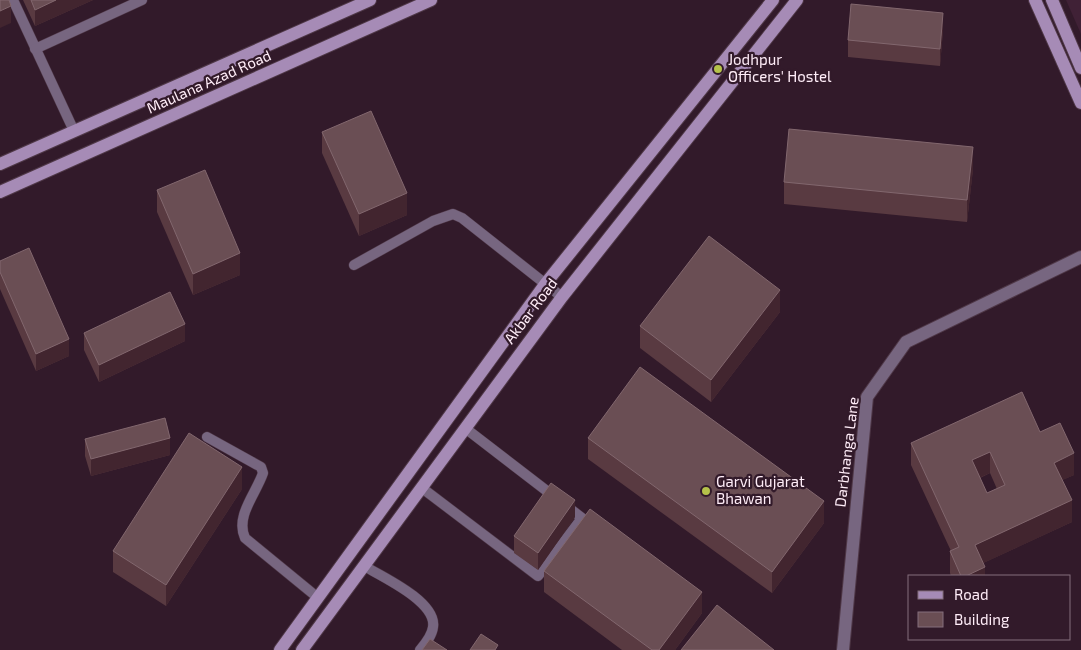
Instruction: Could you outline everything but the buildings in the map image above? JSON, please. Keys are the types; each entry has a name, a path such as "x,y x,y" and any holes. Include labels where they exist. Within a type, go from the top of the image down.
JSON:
{"main road":[{"name":"Maulana Azad Road","path":"0,164 370,0"},
{"name":"Maulana Azad Road","path":"0,192 431,0"},
{"name":"Akbar Road","path":"280,650 546,283 773,0"},
{"name":"Akbar Road","path":"302,650 562,297 797,0"},
{"path":"1035,0 1081,103"},
{"path":"1052,0 1081,68"}],"street":[{"name":"Darbhanga Lane","path":"843,650 867,397 906,342 1081,257"}],"lane":[{"path":"13,0 74,131"},
{"path":"35,49 142,0"},
{"path":"354,265 433,221 453,214 462,218 562,297"},
{"path":"422,488 538,576 582,518 465,428"},
{"path":"207,437 261,467 263,473 245,512 241,530 245,538 317,598"},
{"path":"364,566 425,604 432,615 433,626 427,641 420,650"}],"shaded area":[{"path":"1066,0 1081,0 1081,34"}],"place":[{"name":"Jodhpur Officers' Hostel","path":"718,69"},
{"name":"Garvi Gujarat Bhawan","path":"706,491"}]}
